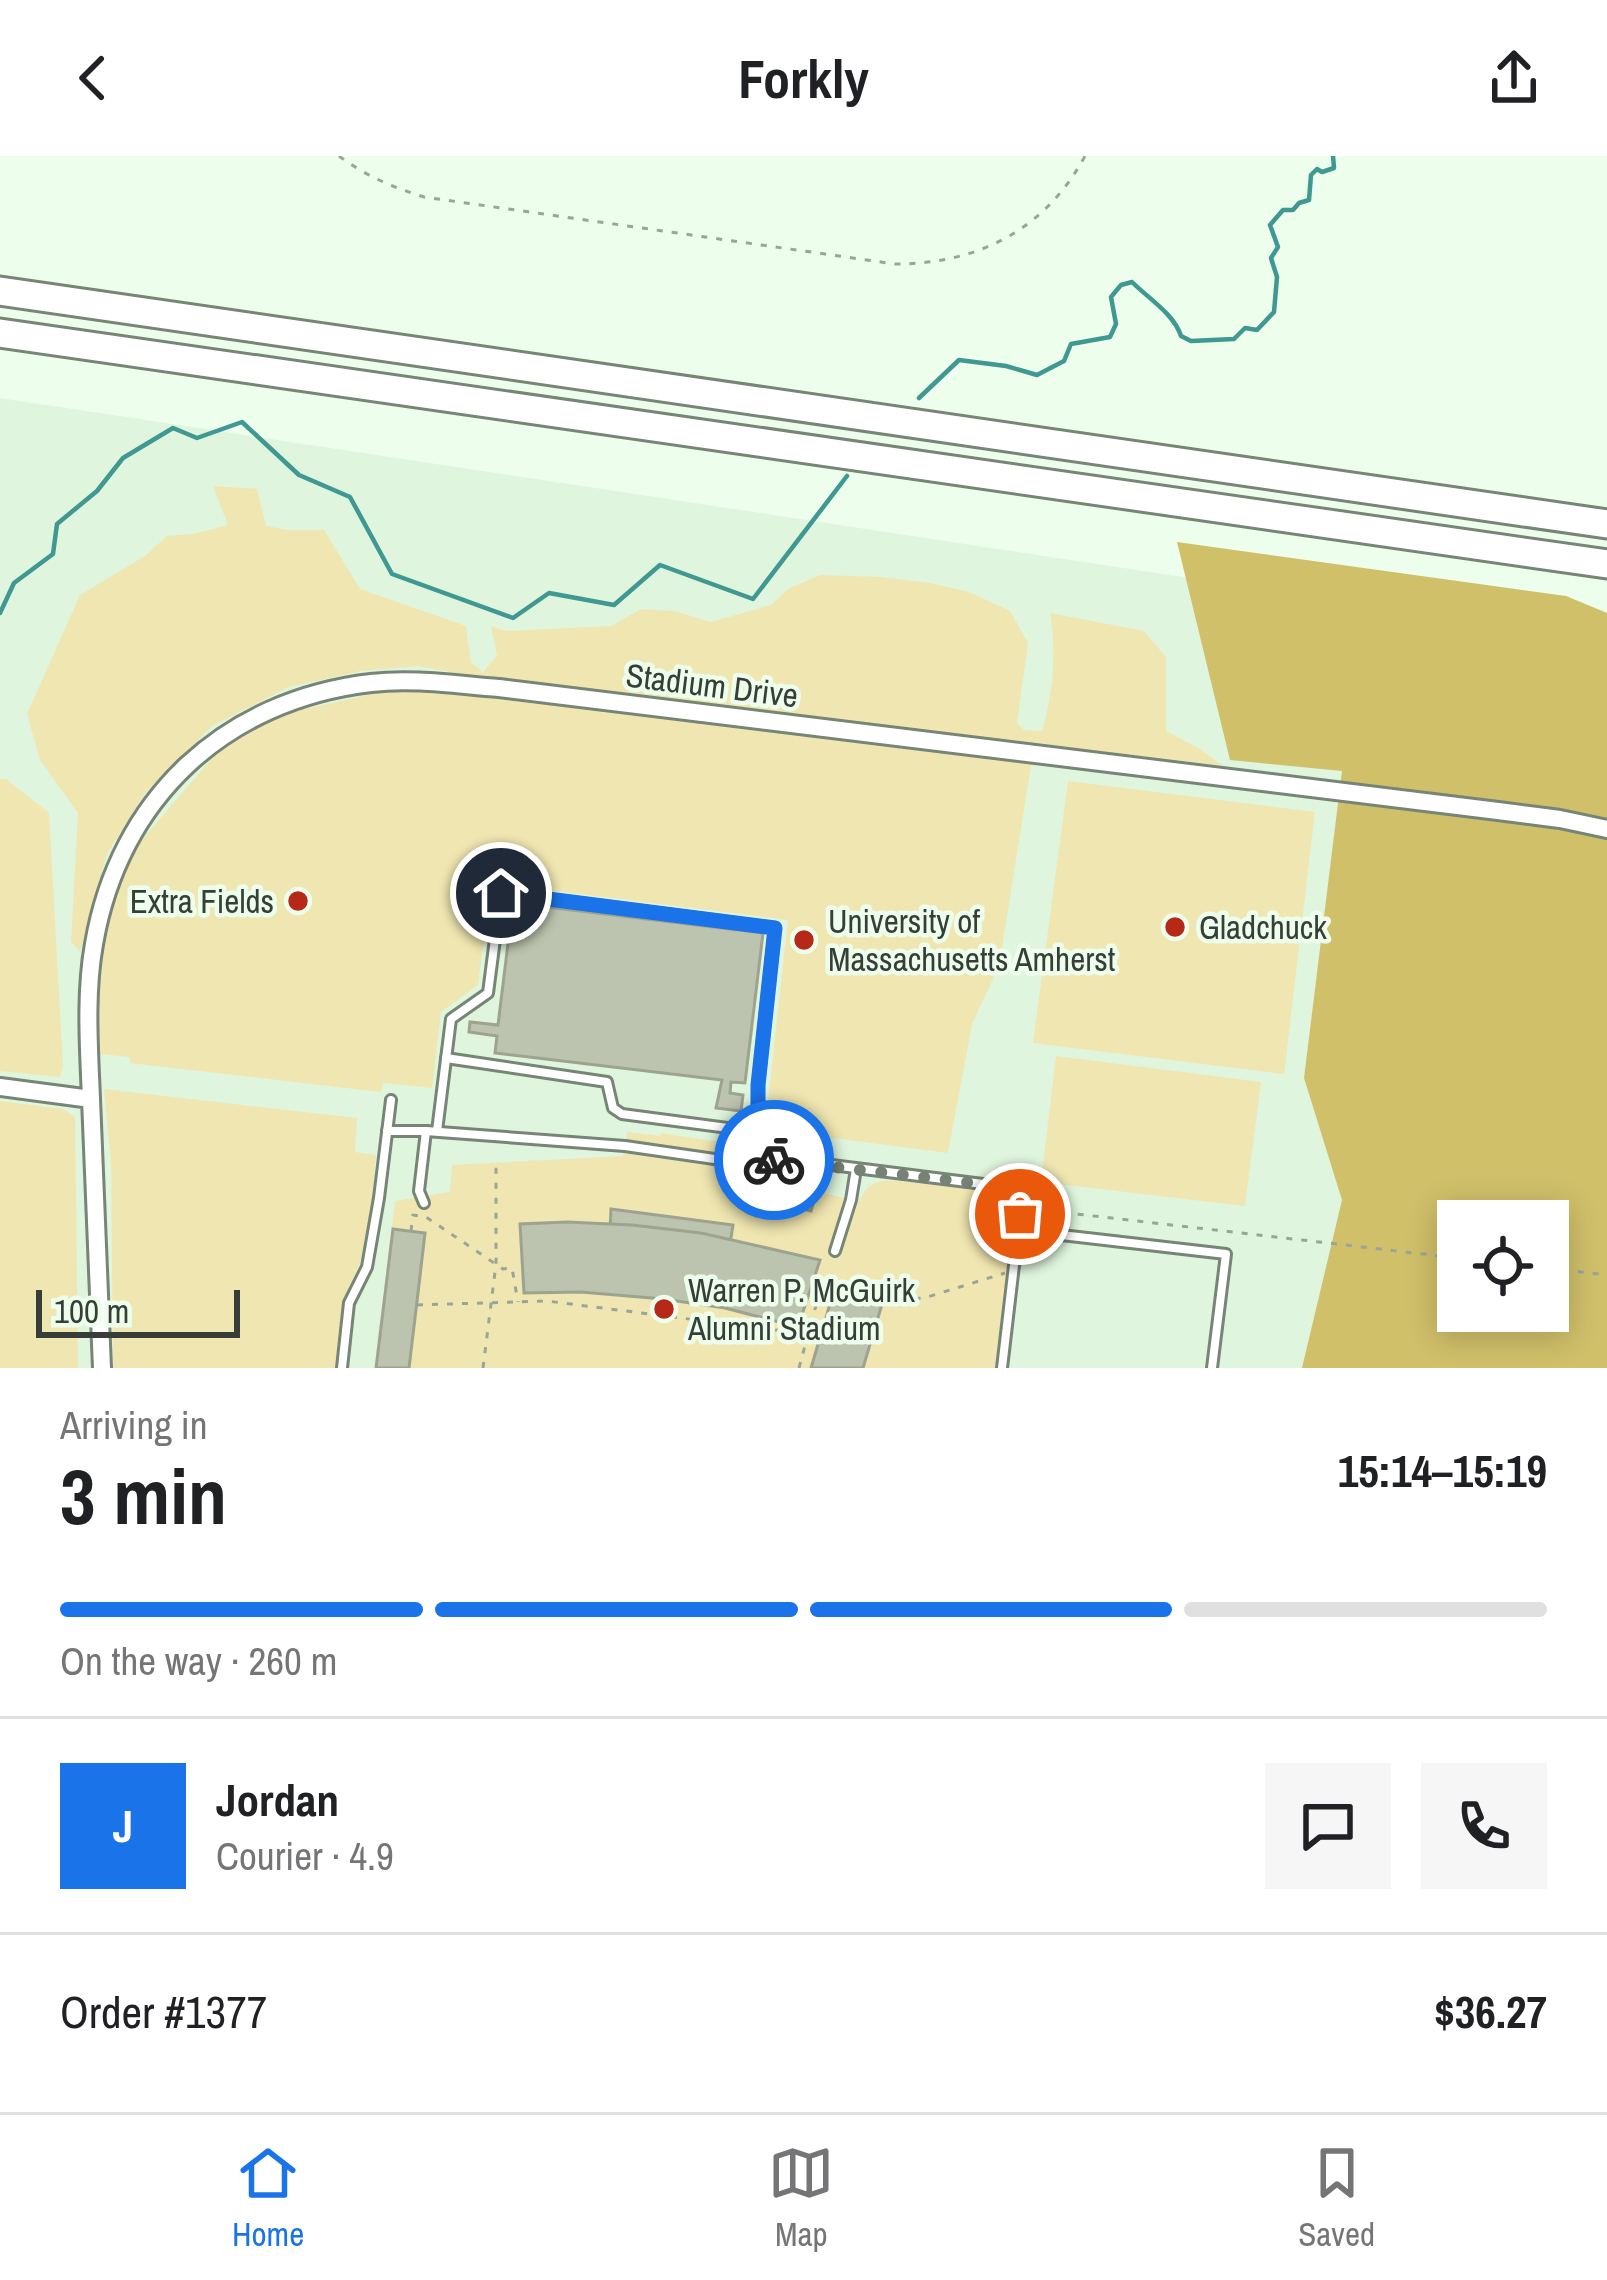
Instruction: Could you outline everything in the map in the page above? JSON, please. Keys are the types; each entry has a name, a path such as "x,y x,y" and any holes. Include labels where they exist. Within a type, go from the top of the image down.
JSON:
{"main road":[{"path":"0,291 1607,524"},
{"path":"0,333 1607,564"},
{"path":"1558,557 1607,577"}],"street":[{"name":"Stadium Drive","path":"102,1368 91,1099 92,958 106,890 129,841 176,776 221,736 283,704 346,687 394,681 499,688 1484,809 1607,830"},
{"path":"0,1088 91,1099"}],"lane":[{"path":"424,1203 418,1191 451,1019 488,993 501,893 775,928 751,1160"},
{"path":"446,1058 607,1082 613,1108 622,1114 781,1135"},
{"path":"341,1368 349,1303 367,1267 391,1100"},
{"path":"387,1131 625,1146 735,1162 792,1160 991,1185 1019,1208 1002,1368"},
{"path":"835,1251 856,1169"},
{"path":"1018,1230 1226,1254 1212,1368"}],"path":[{"path":"339,156 391,187 424,197 895,264 951,260 1004,240 1049,206 1085,156"},
{"path":"483,1368 496,1264 496,1162"},
{"path":"1019,1208 1437,1256"},
{"path":"411,1231 413,1215 426,1217 503,1269 512,1268 518,1302"},
{"path":"1569,1270 1607,1275"},
{"path":"885,1295 923,1298 1013,1272"},
{"path":"799,1368 822,1283"},
{"path":"417,1305 547,1301 807,1334"}],"shaded area":[{"name":"University of Massachusetts Amherst","path":"0,398 1560,634 1607,1368 0,1368"},
{"path":"213,486 257,489 266,526 324,530 360,589 466,626 471,663 481,674 497,656 491,626 506,631 611,626 641,609 674,611 711,622 771,605 788,589 820,575 930,583 969,592 1010,611 1028,643 1017,723 1024,730 1042,731 1046,717 1053,657 1050,613 1144,631 1166,657 1166,731 1223,766 480,677 417,666 361,671 289,687 212,726 146,792 107,854 80,952 71,941 78,813 40,760 27,714 80,595 145,556 167,536 228,525"},
{"path":"1177,542 1566,596 1607,613 1607,1368 1302,1368 1342,1200 1304,1078 1342,771 1230,760"},
{"name":"Extra Fields","path":"427,682 1033,753 999,966 972,1024 948,1153 765,1129 788,920 491,883 478,985 441,1012 432,1088 383,1083 381,1092 130,1063 130,1057 90,1053 111,876 242,723"},
{"path":"0,779 49,813 60,1077 0,1071"},
{"name":"Gladchuck","path":"1068,781 1315,812 1284,1074 1033,1043"},
{"path":"1056,1056 1261,1082 1245,1206 1041,1182"},
{"path":"104,1089 357,1118 355,1152 376,1155 370,1226 344,1297 336,1368 113,1368 111,1162"},
{"path":"0,1101 63,1109 75,1117 78,1368 0,1368"},
{"path":"627,1132 737,1145 734,1176 767,1178 859,1202 871,1185 886,1181 955,1187 999,1198 1008,1207 1014,1226 996,1368 376,1368 395,1201 450,1192 452,1165 623,1156"}],"building":[{"path":"513,903 763,933 745,1083 731,1082 730,1093 743,1095 741,1111 716,1108 722,1080 495,1053 497,1036 469,1032 470,1022 498,1025"},
{"path":"767,1178 817,1190 811,1211 762,1199"},
{"path":"611,1209 733,1225 730,1244 610,1230"},
{"path":"567,1222 701,1233 820,1260 798,1327 725,1308 663,1299 524,1293 520,1224"},
{"path":"393,1229 425,1233 409,1368 376,1368"},
{"path":"835,1287 883,1301 863,1368 811,1368"}],"waterway":[{"path":"919,398 959,360 1037,375 1064,361 1071,344 1110,337 1116,324 1111,297 1121,285 1132,282 1191,341 1234,339 1245,328 1257,330 1274,312 1277,277 1271,258 1278,247 1270,225 1283,210 1309,200 1311,175 1317,169 1334,168 1333,156"},
{"path":"0,613 14,583 53,554 57,524 97,491 123,458 173,428 197,438 242,422 299,475 350,497 392,574 513,618 549,593 614,605 660,565 753,599 847,476"}],"way so far":[{"path":"774,1160 991,1185 1008,1195 1020,1214"}],"place":[{"name":"Extra Fields","path":"298,901"},
{"name":"Gladchuck","path":"1175,927"},
{"name":"University of Massachusetts Amherst","path":"804,940"},
{"name":"Warren P. McGuirk Alumni Stadium","path":"664,1309"}],"route":[{"path":"501,893 775,928 751,1160 774,1160"}]}
